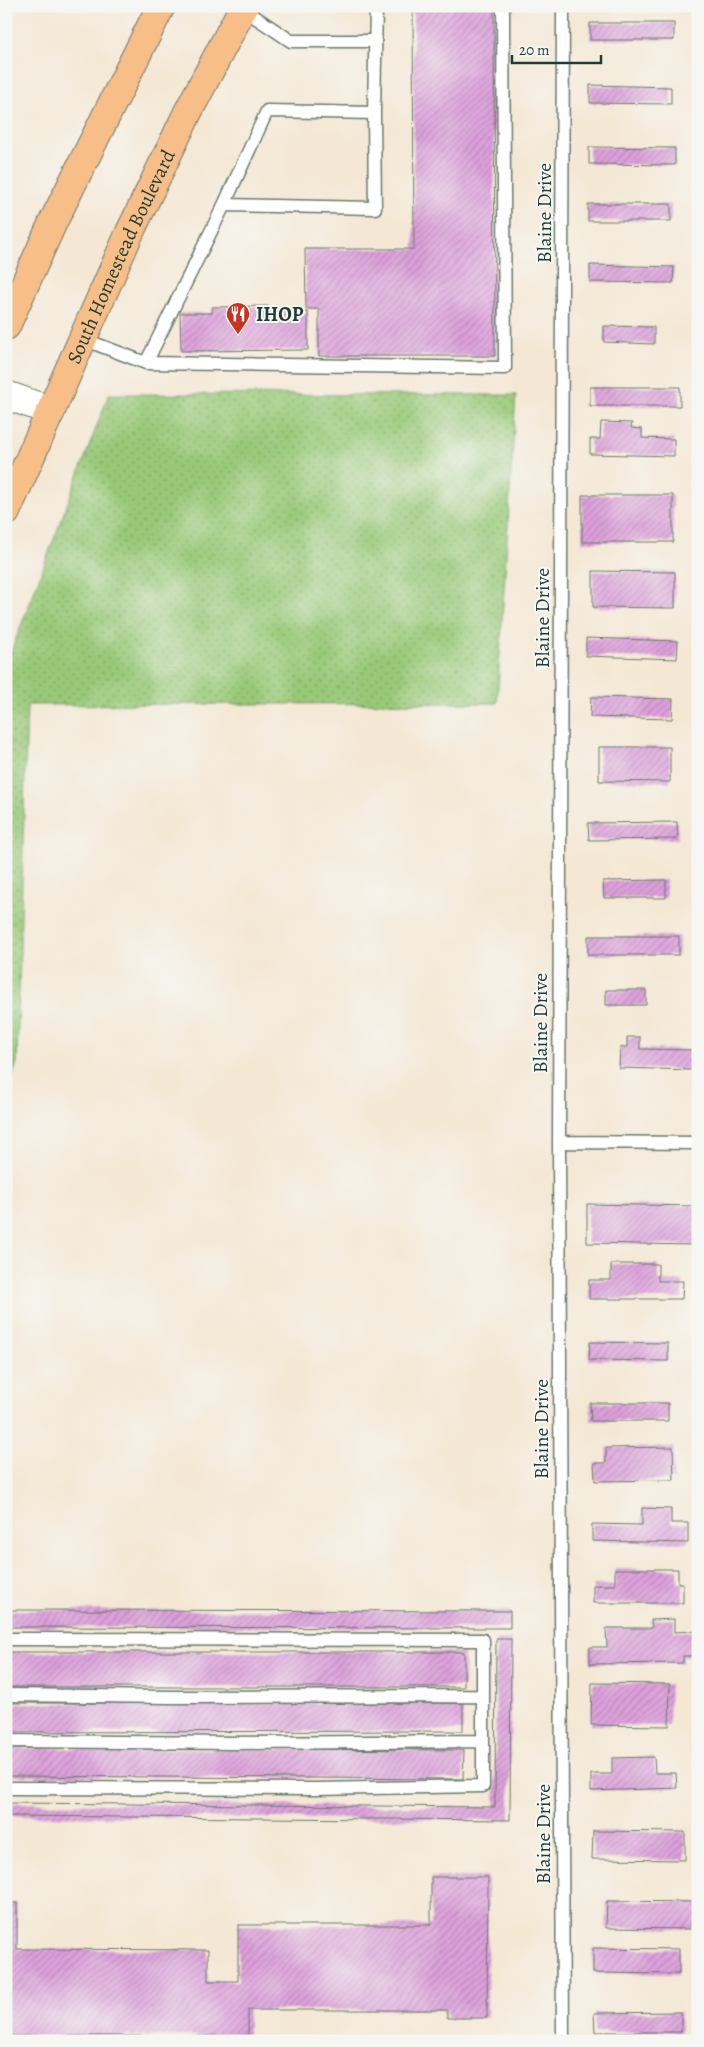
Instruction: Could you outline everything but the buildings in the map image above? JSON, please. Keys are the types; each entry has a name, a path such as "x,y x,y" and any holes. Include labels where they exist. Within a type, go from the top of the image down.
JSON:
{"highway":[{"path":"6,326 53,222 161,6"},
{"name":"South Homestead Boulevard","path":"6,512 130,232 189,110 243,8"}],"street":[{"path":"6,395 51,411"}],"lane":[{"path":"224,205 376,208 374,113 376,6"},
{"path":"83,339 146,363 505,368 503,6"},
{"name":"Blaine Drive","path":"563,6 558,1142 563,2041"},
{"path":"243,8 291,41 375,41"},
{"path":"146,363 224,205 267,111 374,113"},
{"path":"558,1142 698,1143"},
{"path":"6,1639 482,1640 483,1786 316,1789 6,1788"},
{"path":"6,1695 171,1697 482,1696"},
{"path":"6,1741 236,1743 482,1742"}],"green space":[{"path":"109,394 516,395 497,703 27,705 17,1063 6,1096 6,665"}],"place":[{"name":"IHOP","path":"238,335"}]}
